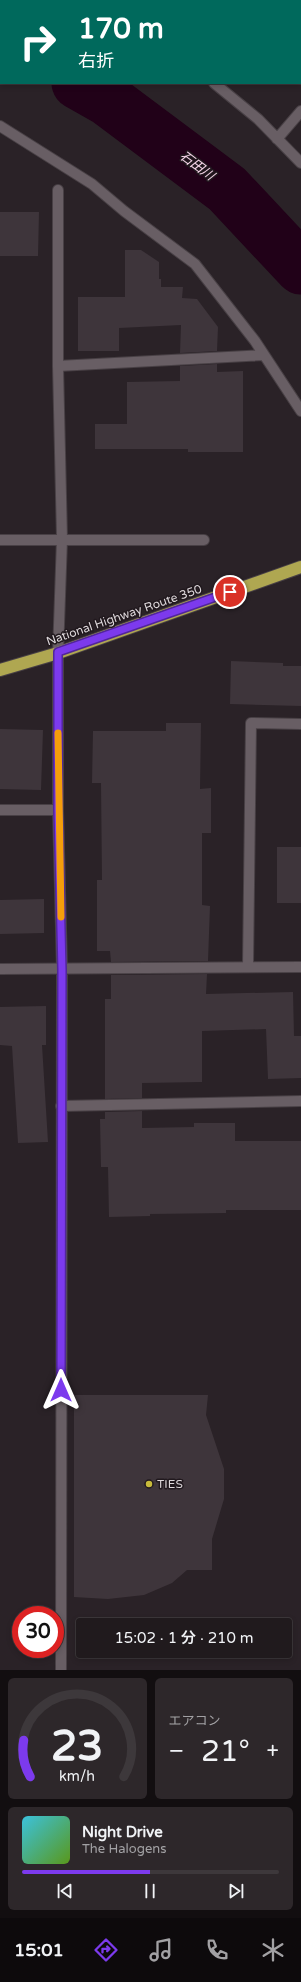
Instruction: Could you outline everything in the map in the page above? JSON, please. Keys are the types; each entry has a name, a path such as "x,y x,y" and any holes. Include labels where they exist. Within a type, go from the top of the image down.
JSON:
{"highway":[{"name":"National Highway Route 350","path":"0,670 58,652 301,568"}],"street":[{"path":"215,84 258,119 301,163"},
{"path":"277,138 301,111"},
{"path":"0,126 92,184 124,212 195,264 264,355 301,411"},
{"path":"58,190 58,366 62,539 58,652 58,810 62,970 61,1670"},
{"path":"58,366 264,355"},
{"path":"0,540 204,540"},
{"path":"248,967 251,723 301,724"},
{"path":"0,810 58,810"},
{"path":"0,969 62,970 301,967"},
{"path":"61,1106 301,1100"}],"building":[{"path":"0,212 39,212 38,256 0,256"},
{"path":"125,250 141,250 159,262 159,279 161,279 161,287 183,287 182,298 197,299 218,327 217,351 180,353 181,325 119,328 119,351 78,351 78,297 125,297"},
{"path":"217,364 217,372 243,371 243,452 188,452 188,449 95,449 95,424 127,424 127,382 180,381 180,366"},
{"path":"231,661 283,663 283,666 301,666 301,706 230,704"},
{"path":"166,723 201,723 200,789 211,788 211,833 202,833 202,905 210,906 208,961 111,962 110,951 97,951 97,880 102,880 101,783 92,783 93,731 166,731"},
{"path":"0,729 43,730 41,790 0,789"},
{"path":"277,847 301,847 301,903 277,903"},
{"path":"44,899 44,933 0,934 0,900"},
{"path":"207,974 206,994 293,992 294,1036 301,1036 301,1078 268,1079 266,1029 202,1031 202,1082 142,1083 142,1098 105,1099 105,999 111,999 111,975"},
{"path":"46,1006 46,1045 42,1045 48,1142 18,1143 12,1046 0,1045 0,1007"},
{"path":"142,1111 142,1128 194,1127 194,1123 235,1123 235,1141 301,1141 301,1210 226,1210 226,1213 150,1214 150,1216 109,1217 108,1167 101,1167 100,1119 105,1119 105,1112"},
{"name":"TIES","path":"74,1395 208,1395 206,1415 224,1469 224,1499 212,1539 212,1570 187,1570 172,1583 144,1595 108,1599 74,1597"}],"waterway":[{"name":"石田川","path":"80,84 108,100 227,189 301,268"}],"slow traffic":[{"path":"58,733 58,810 61,917"}],"place":[{"name":"TIES","path":"149,1484"}],"route":[{"path":"61,1390 62,970 58,810 58,652 230,592"}]}
